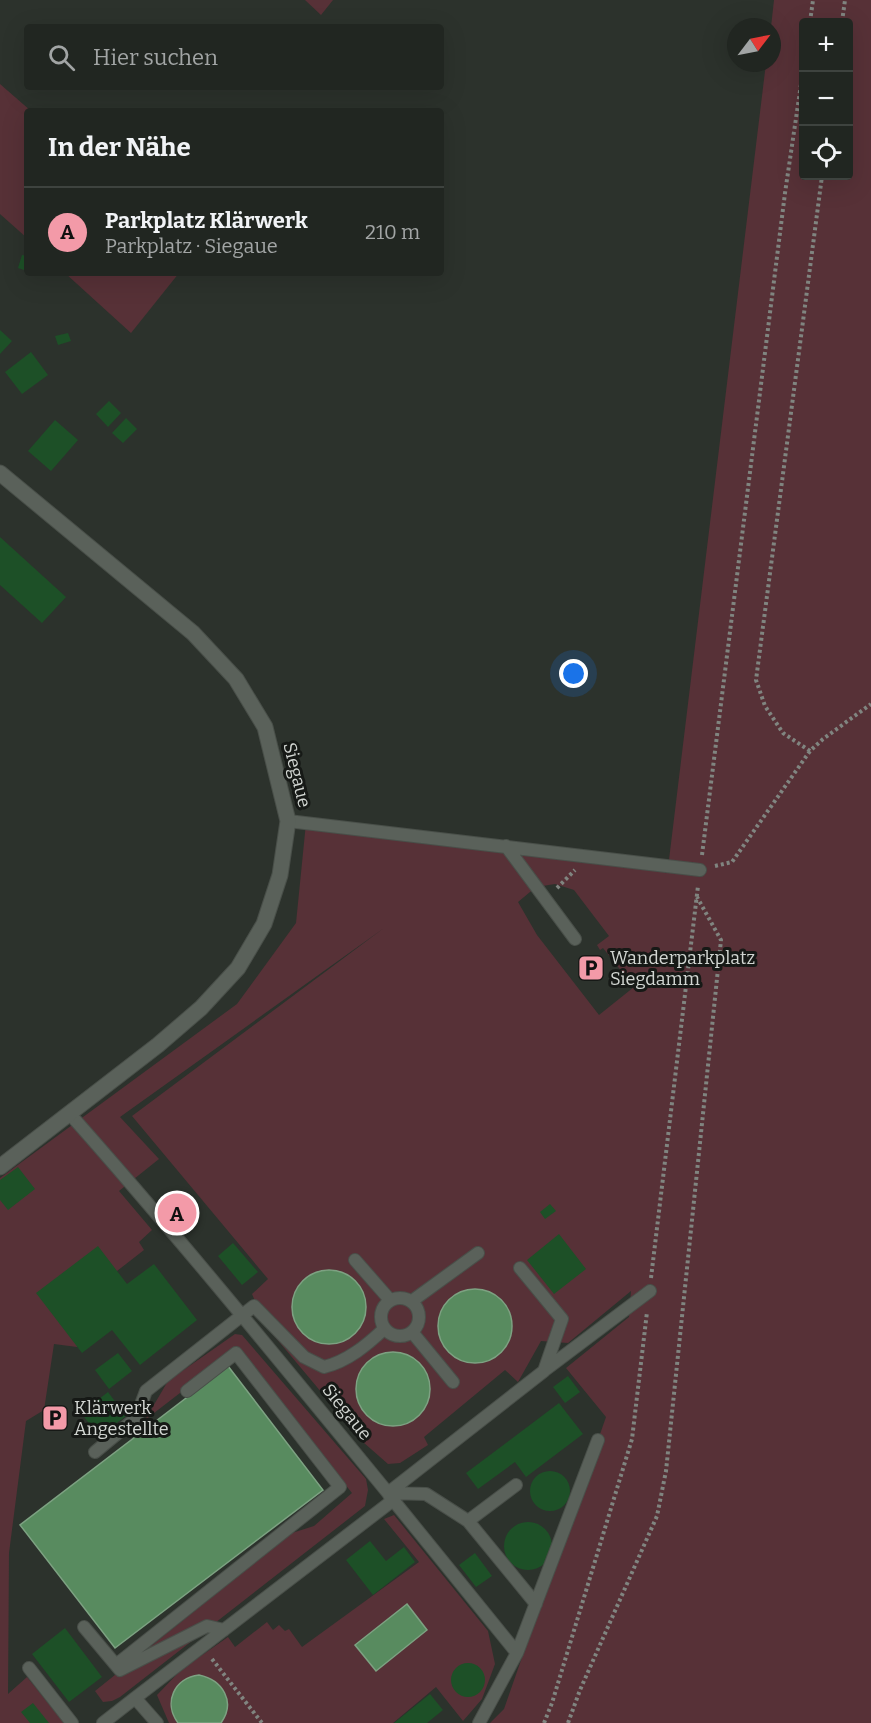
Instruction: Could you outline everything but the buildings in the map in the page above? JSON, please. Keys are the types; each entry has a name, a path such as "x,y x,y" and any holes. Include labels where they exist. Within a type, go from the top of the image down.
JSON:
{"street":[{"name":"Siegaue","path":"0,473 193,633 236,679 265,727 288,821 280,875 264,924 238,968 201,1008 158,1045 0,1167"}],"lane":[{"path":"288,821 700,870"},
{"path":"506,846 574,939"},
{"name":"Siegaue","path":"69,1113 243,1316 517,1653"},
{"path":"412,1301 478,1253"},
{"path":"355,1260 390,1300"},
{"path":"520,1268 562,1319 544,1371"},
{"path":"103,1723 224,1630 544,1371 650,1291"},
{"path":"401,1297 412,1301 419,1311 419,1323 412,1332 398,1336 384,1329 381,1318 383,1308 390,1300 401,1297"},
{"path":"95,1452 136,1418 146,1391 254,1306 304,1357 324,1367 339,1363 370,1342 384,1329"},
{"path":"412,1332 453,1382"},
{"path":"116,1665 340,1487 236,1353 187,1391"},
{"path":"479,1723 517,1653 598,1440"},
{"path":"468,1521 516,1485"},
{"path":"390,1497 426,1494 468,1521 536,1604"},
{"path":"84,1628 120,1670 207,1626 224,1630"},
{"path":"28,1668 72,1723"},
{"path":"135,1698 157,1723"}],"path":[{"path":"811,18 813,0"},
{"path":"843,18 845,0"},
{"path":"803,72 785,193 700,870 732,862 810,752 823,739 871,704"},
{"path":"810,752 783,733 765,706 756,680 821,180"},
{"path":"545,899 588,857"},
{"path":"568,1723 580,1690 657,1516 666,1471 721,940 697,896"},
{"path":"202,1647 262,1723"}],"shaded area":[{"path":"305,0 333,0 321,15"},
{"path":"774,0 871,0 871,1723 490,1723 504,1709 606,1417 566,1368 629,1317 631,1291 568,1343 541,1341 518,1382 505,1370 424,1437 428,1445 400,1463 388,1464 363,1442 265,1325 252,1294 268,1279 132,1116 384,928 120,1117 159,1159 119,1191 152,1230 139,1242 144,1250 117,1271 77,1347 54,1344 44,1410 26,1421 9,1553 8,1694 27,1677 64,1723 0,1723 0,1178 237,1004 296,923 306,823 668,868 765,72 781,72 781,18 772,18","holes":["555,884 574,890 609,936 597,945 600,950 603,948 634,987 599,1015 537,935 518,902 536,887"]},
{"path":"0,84 28,108 24,108 24,235 0,214"},
{"path":"68,276 177,276 131,333"},
{"path":"329,1270 350,1276 360,1286 366,1307 360,1328 350,1338 329,1344 308,1338 298,1328 292,1307 298,1286 308,1276"},
{"path":"475,1289 496,1295 506,1305 512,1326 506,1347 496,1357 475,1363 454,1357 444,1347 438,1326 444,1305 454,1295"},
{"path":"235,1334 242,1335 366,1479 368,1490 365,1506 120,1697 103,1702 95,1691 292,1533 314,1526 352,1493 237,1349 145,1420 168,1381"},
{"path":"393,1352 414,1358 424,1368 430,1389 424,1410 414,1420 393,1426 372,1420 362,1410 356,1389 362,1368 372,1358"},
{"path":"228,1366 323,1490 115,1648 20,1525"},
{"path":"394,1515 488,1631 495,1664 482,1699 463,1721 436,1687 393,1723 169,1723 157,1695 181,1670 228,1637 235,1647 267,1622 273,1630 279,1625 285,1631 289,1629 302,1647 419,1562 384,1519"},
{"path":"407,1604 427,1630 376,1671 355,1645"},
{"path":"199,1675 215,1682 225,1693 227,1707 221,1723 178,1723 174,1715 171,1700 177,1686 190,1677"}],"place":[{"name":"Wanderparkplatz Siegdamm","path":"591,968"},
{"name":"Parkplatz Klärwerk","path":"177,1213"},
{"name":"Klärwerk Angestellte","path":"55,1418"}]}
